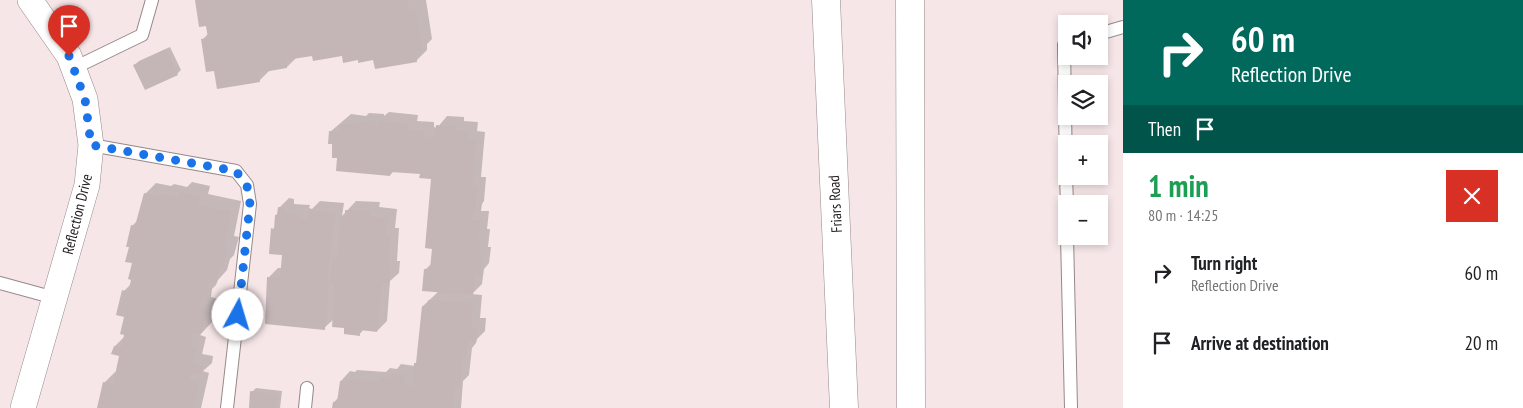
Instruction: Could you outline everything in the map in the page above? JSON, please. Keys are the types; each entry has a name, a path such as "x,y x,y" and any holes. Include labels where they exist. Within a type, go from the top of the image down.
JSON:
{"main road":[{"name":"Friars Road","path":"826,0 844,408"},
{"path":"910,0 911,408"}],"street":[{"name":"Reflection Drive","path":"23,408 87,185 91,145 85,99 69,56 30,0"}],"lane":[{"path":"74,68 142,35 152,0"},
{"path":"1108,31 1123,27"},
{"path":"1064,65 1065,135"},
{"path":"91,145 236,171 247,186 250,204 228,408"},
{"path":"1068,245 1071,408"},
{"path":"0,283 54,298"},
{"path":"305,408 307,388"}],"building":[{"path":"195,0 407,0 409,10 415,9 422,51 416,52 417,62 375,69 373,60 343,63 342,56 313,61 312,56 286,60 287,68 258,73 260,82 217,89 214,71 206,72 201,39 208,38 206,26 199,27"},
{"path":"166,49 178,75 145,90 133,65"},
{"path":"378,121 408,124 408,130 425,132 425,137 435,138 436,125 455,127 455,131 468,132 468,140 476,141 472,186 477,186 475,212 473,212 472,220 480,220 478,238 480,239 479,257 481,257 480,275 475,274 473,295 422,291 424,269 430,269 432,249 425,248 431,179 419,178 420,174 391,172 390,176 336,171 337,158 332,158 332,144 328,144 329,131 339,132 340,124 358,125 358,122 375,123 375,127 378,127"},
{"path":"180,192 200,197 198,205 231,212 224,247 228,248 223,268 220,267 216,283 209,281 206,297 203,296 200,308 207,310 201,334 193,333 190,346 196,348 192,364 203,367 201,375 191,373 189,381 199,384 193,408 97,408 103,382 113,385 119,356 111,354 114,346 122,347 124,335 120,334 124,317 116,315 122,290 128,292 131,280 128,279 132,263 125,262 129,247 126,247 131,225 135,226 144,193 161,197 161,194 179,198"},
{"path":"278,207 285,208 285,213 301,215 300,218 308,219 309,210 335,213 327,281 329,282 325,330 265,324 267,277 280,278 282,255 269,254 271,228 274,229 275,215 277,215"},
{"path":"345,210 370,212 370,217 388,218 386,237 390,237 388,270 391,270 389,284 382,283 377,332 360,330 360,336 344,334 344,328 332,327 335,285 330,284 332,257 338,258 341,216 345,216"},
{"path":"428,300 473,304 471,327 477,328 476,342 468,341 467,354 463,354 460,386 455,386 452,408 332,408 333,402 337,402 340,381 345,381 346,379 379,382 380,377 390,378 390,374 404,375 403,384 413,386 414,363 416,363 422,306 428,307"},
{"path":"250,391 278,394 277,408 249,408"}],"route":[{"path":"69,56 85,99 91,145 236,171 247,186 250,204 238,315"}]}
